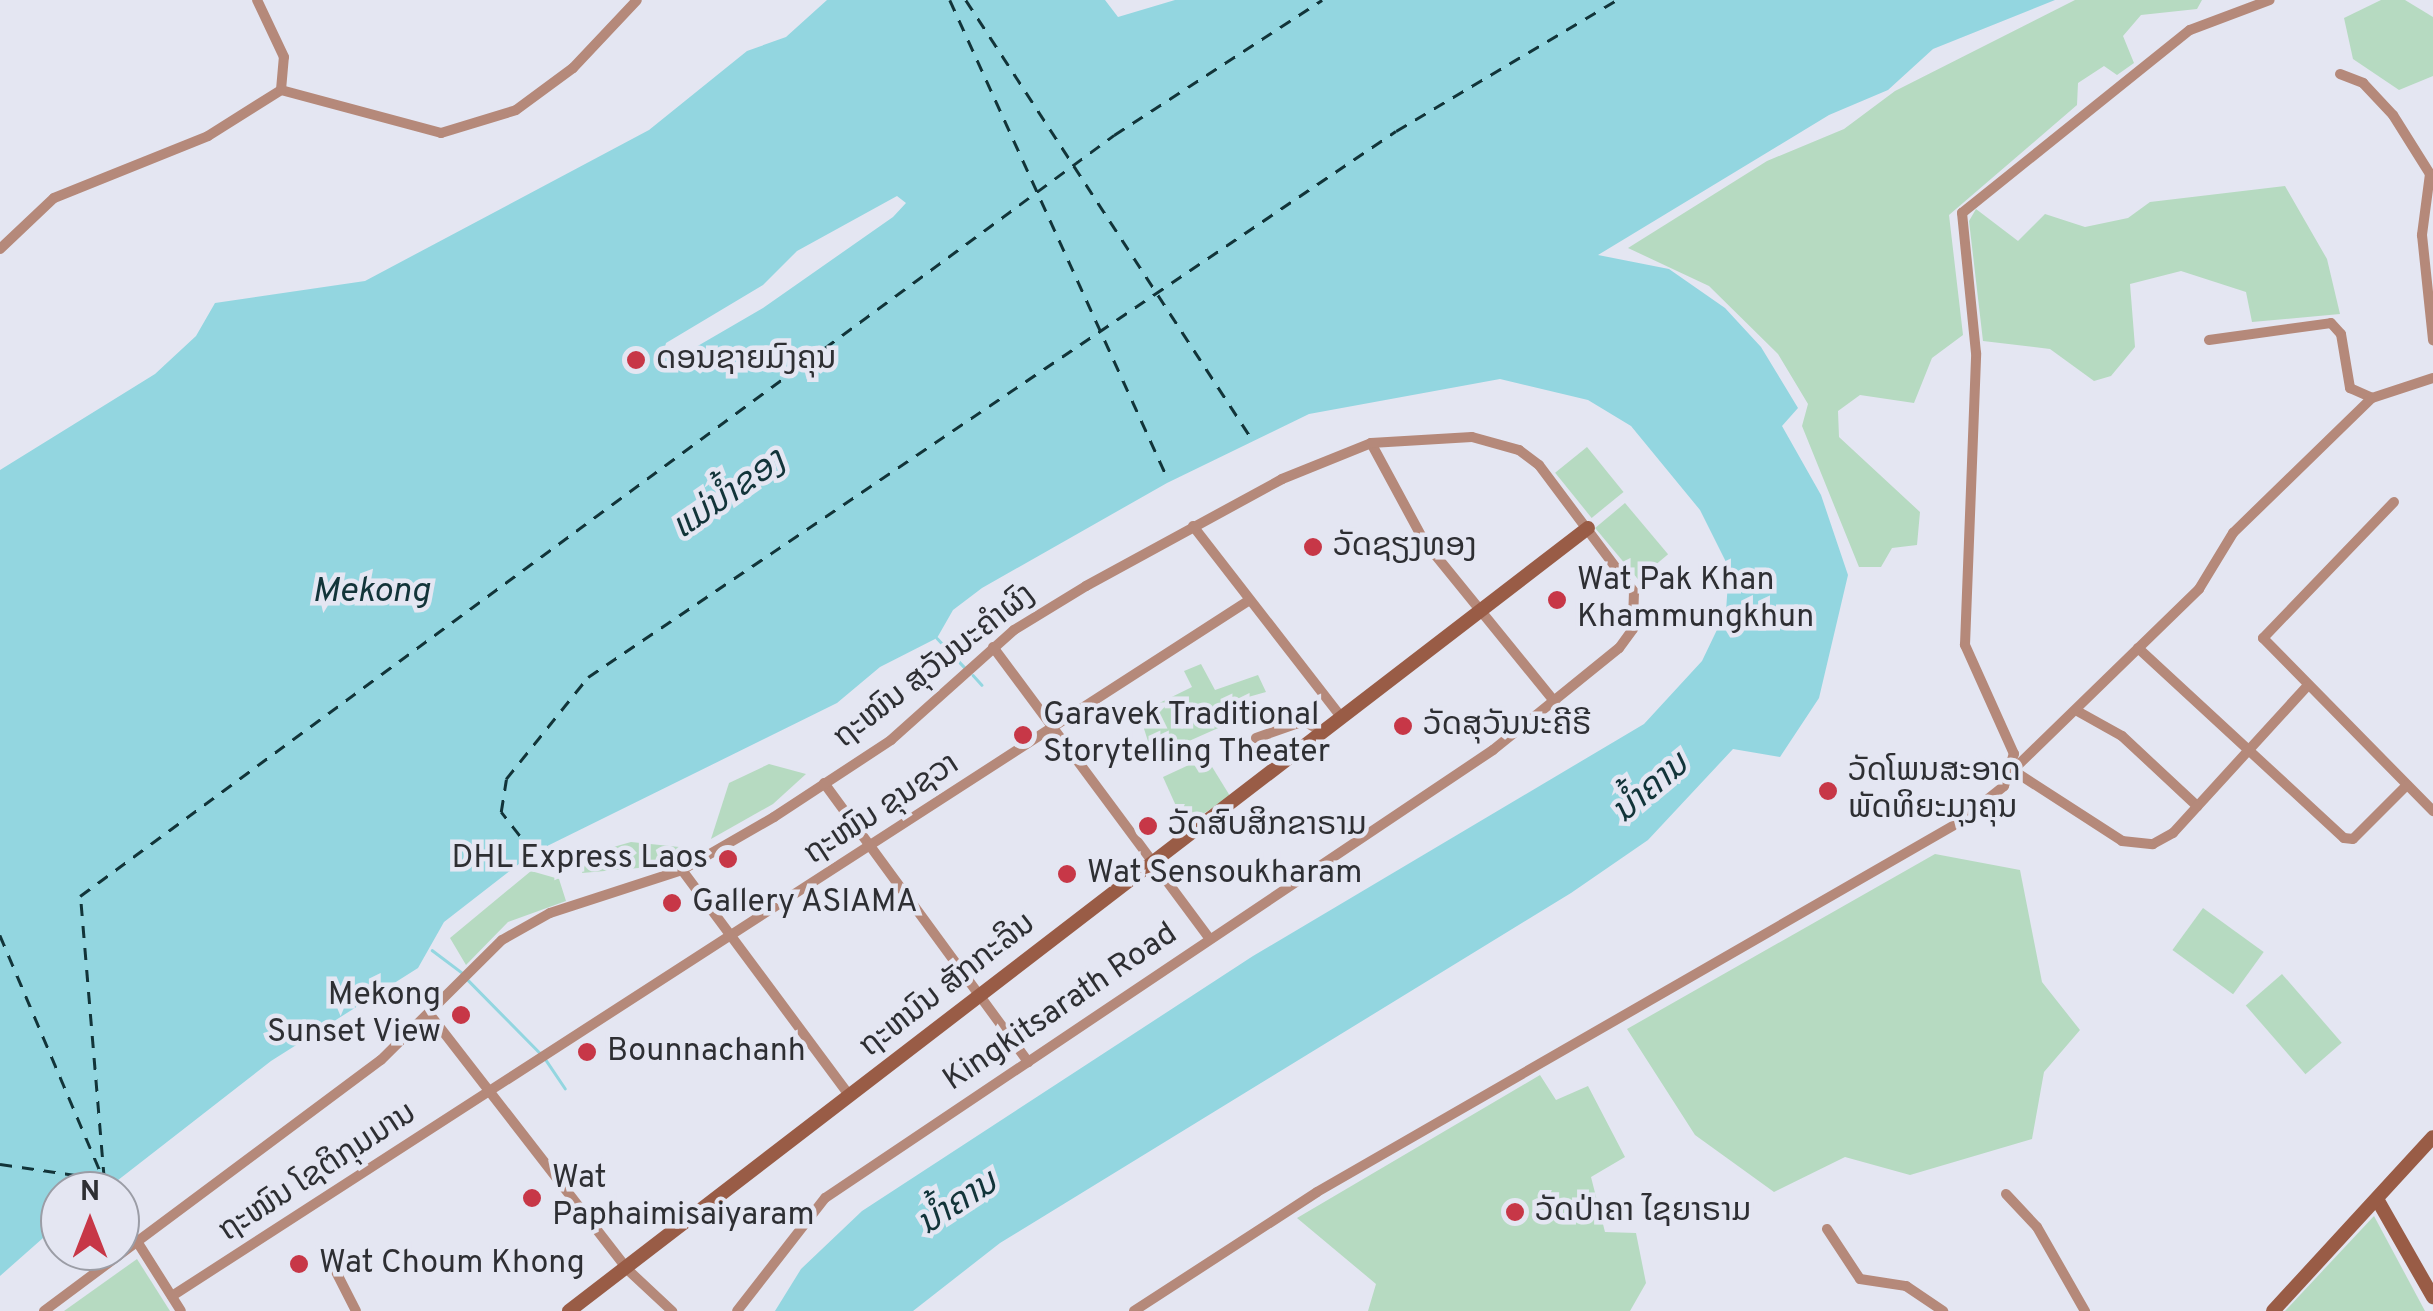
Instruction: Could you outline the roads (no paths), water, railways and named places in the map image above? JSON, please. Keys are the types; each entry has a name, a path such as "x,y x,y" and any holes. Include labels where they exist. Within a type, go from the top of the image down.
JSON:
{"main road":[{"name":"ຖະຫນົນ ສັກກະລິນ","path":"569,1311 1588,528"},
{"path":"2273,1311 2433,1138"},
{"path":"2377,1200 2433,1297"}],"street":[{"path":"257,0 284,56 281,90"},
{"path":"0,249 54,198 208,136 281,90 441,133 516,110 573,68 637,0"},
{"path":"2270,0 2190,30 1962,212 1976,353 1965,644 2014,770 2138,846 2174,833 2307,686"},
{"path":"2340,74 2363,83 2392,116 2430,174 2422,234 2433,340"},
{"path":"2209,340 2331,323 2341,334 2350,388 2372,398"},
{"path":"1134,1311 1318,1192 1958,823 2079,712 2198,589 2233,533 2372,398 2433,378"},
{"name":"ຖະໜົນ ສຸວັນນະຄໍາຜົງ","path":"140,1242 382,1060 431,1016 502,940 550,913 682,870 892,740 971,672 992,647 1192,526 1371,443 1426,435 1500,442 1539,465 1588,528"},
{"path":"1371,443 1424,541 1484,609 1555,702"},
{"path":"2394,502 2264,634 2307,686 2433,812"},
{"path":"1192,526 1342,718"},
{"name":"Kingkitsarath Road","path":"737,1311 825,1198 1555,702 1619,648 1637,612 1626,574 1588,528"},
{"name":"ຖະໜົນ ຂຸນຊວາ","path":"492,1091 1248,601"},
{"path":"992,647 1209,938"},
{"path":"2138,648 2348,840 2407,785"},
{"path":"2079,712 2122,736 2197,806"},
{"path":"1256,738 1304,721 1322,732"},
{"path":"824,783 868,850 1028,1062"},
{"path":"682,870 728,938 850,1096"},
{"path":"431,1016 626,1269 672,1311"},
{"name":"ຖະໜົນ ໂຊຕິກຸມມານ","path":"172,1296 492,1091"},
{"path":"2006,1194 2037,1227 2086,1311"},
{"path":"1826,1229 1860,1279 1906,1286 1943,1311"},
{"path":"140,1246 182,1311"},
{"path":"330,1260 356,1311"},
{"name":"ຖະໜົນ ສຸວັນນະຄໍາຜົງ","path":"44,1311 99,1271"}],"water":[{"name":"Mekong","path":"827,0 1105,0 1118,17 1175,0 2055,0 1933,49 1888,90 1829,115 1598,255 1669,269 1725,308 1761,347 1798,408 1782,426 1821,495 1848,575 1819,698 1780,757 1733,749 1648,840 1571,893 1000,1243 913,1311 775,1311 801,1269 862,1211 1253,956 1644,724 1702,661 1726,611 1729,568 1700,510 1631,426 1588,400 1500,379 1309,414 1167,483 982,588 953,610 937,638 880,667 837,703 533,853 444,922 418,968 271,1061 130,1171 40,1171 40,1241 0,1276 0,470 155,374 196,336 215,303 365,281 649,130 747,51 786,37","holes":["897,196 906,203 893,217 763,308 677,358 662,358 666,343 763,285 797,251"]}],"waterway":[{"path":"937,638 967,670"},
{"path":"973,675 982,685"},
{"path":"432,950 462,973"},
{"path":"467,979 541,1054"},
{"path":"546,1060 565,1088"}],"place":[{"name":"ດອນຊາຍມົງຄຸນ","path":"636,360"},
{"name":"ວັດຊຽງທອງ","path":"1313,547"},
{"name":"Wat Pak Khan Khammungkhun","path":"1557,600"},
{"name":"ວັດສຸວັນນະຄີຣີ","path":"1403,726"},
{"name":"Garavek Traditional Storytelling Theater","path":"1023,735"},
{"name":"ວັດໂພນສະອາດ ພັດທິຍະມຸງຄຸນ","path":"1828,791"},
{"name":"ວັດສົບສິກຂາຣາມ","path":"1148,826"},
{"name":"DHL Express Laos","path":"728,859"},
{"name":"Wat Sensoukharam","path":"1067,874"},
{"name":"Gallery ASIAMA","path":"672,903"},
{"name":"Mekong Sunset View","path":"461,1015"},
{"name":"Bounnachanh","path":"587,1052"},
{"name":"Wat Paphaimisaiyaram","path":"532,1198"},
{"name":"ວັດປ່າຄາ ໄຊຍາຣາມ","path":"1515,1212"},
{"name":"Wat Choum Khong","path":"299,1264"}],"water label":[{"name":"ແມ່ນ້ຳຂອງ","path":"729,495"},
{"name":"ນ້ຳຄານ","path":"1651,789"},
{"name":"ນ້ຳຄານ","path":"958,1204"}]}
